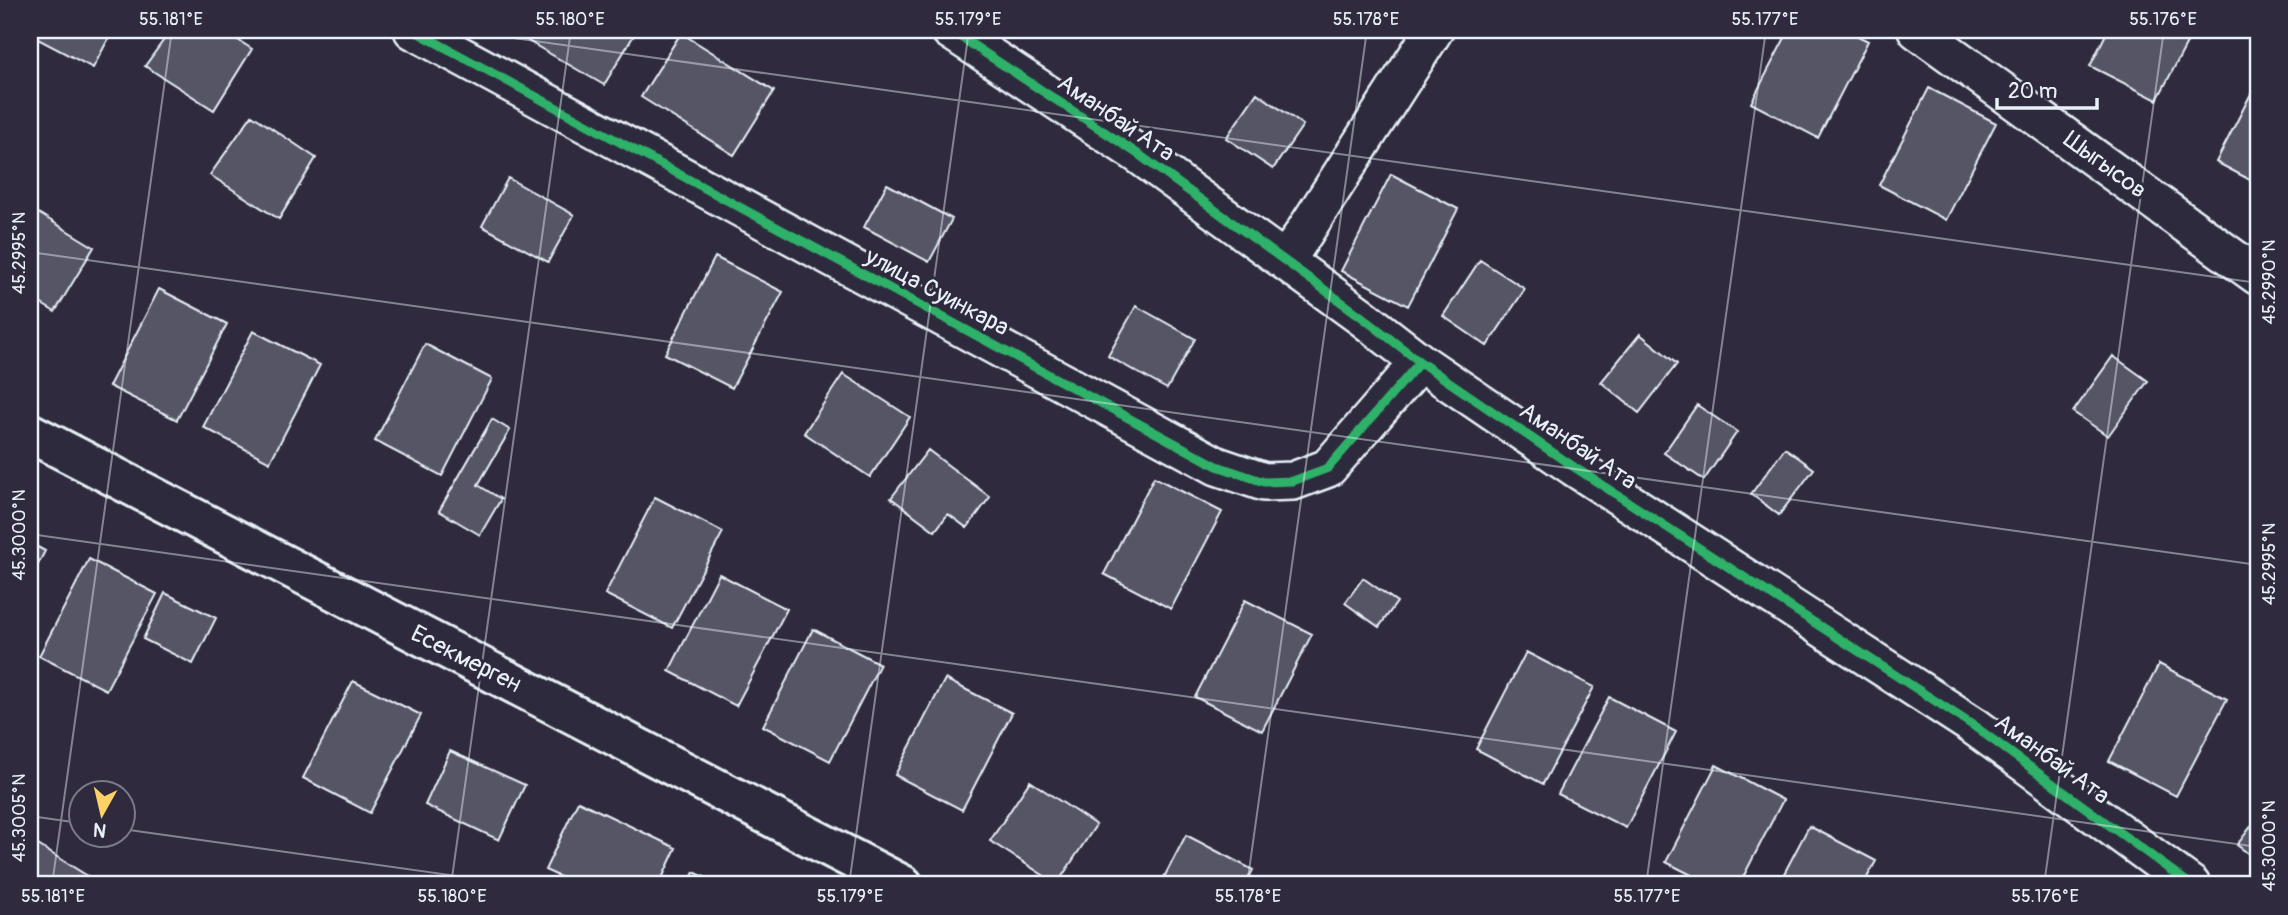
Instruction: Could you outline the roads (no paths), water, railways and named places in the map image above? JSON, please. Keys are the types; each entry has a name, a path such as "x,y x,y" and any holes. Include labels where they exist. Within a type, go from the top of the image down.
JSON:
{"street":[{"name":"улица Суинкара","path":"413,30 1217,466 1264,482 1293,481 1328,468 1420,362"},
{"name":"Аманбай Ата","path":"950,30 1138,154 1420,362 1586,475 1974,726 2191,885"},
{"path":"1286,261 1434,30"},
{"name":"Шыгысов","path":"1917,30 2258,276"},
{"name":"Eсекмерген","path":"30,433 903,885"}]}
